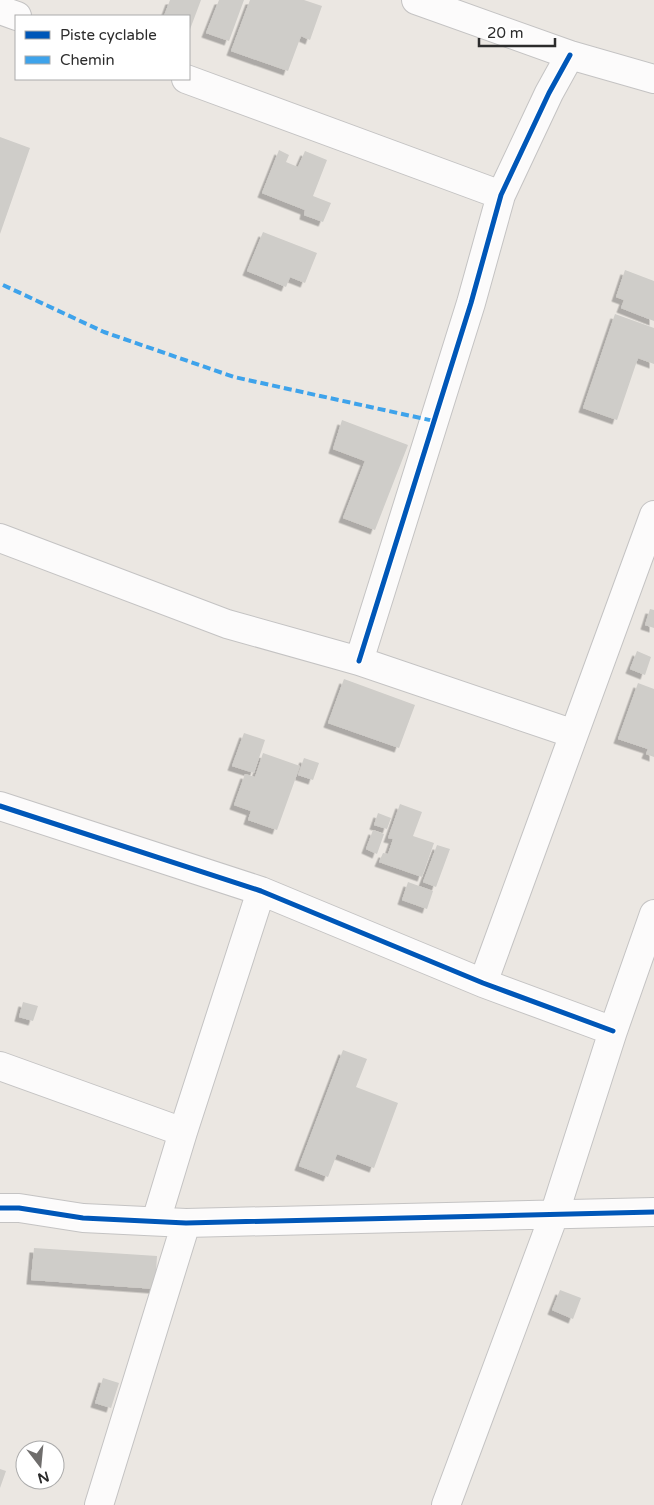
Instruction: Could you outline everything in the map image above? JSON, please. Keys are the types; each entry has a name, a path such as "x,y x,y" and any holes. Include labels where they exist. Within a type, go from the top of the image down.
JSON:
{"street":[{"path":"416,0 570,55 654,79"},
{"path":"0,10 15,15"},
{"path":"359,661 471,303 501,195 549,93 570,55"},
{"path":"189,80 501,195"},
{"path":"482,984 654,515"},
{"path":"0,538 227,624 359,661 574,734"},
{"path":"0,806 261,891 482,984 614,1031"},
{"path":"156,1221 261,891"},
{"path":"446,1505 554,1215 654,914"},
{"path":"0,1066 183,1132"},
{"path":"0,1208 19,1208 82,1218 186,1223 654,1212"},
{"path":"99,1505 186,1223"}],"building":[{"path":"170,0 201,0 190,29 190,15 164,15"},
{"path":"219,0 244,0 229,41 206,33"},
{"path":"250,0 304,0 322,6 310,40 301,36 288,71 231,51"},
{"path":"0,137 30,148 0,234"},
{"path":"279,150 289,155 286,162 298,167 305,151 327,160 313,196 331,203 323,222 304,215 305,210 262,193"},
{"path":"263,232 317,253 305,283 290,277 286,287 247,271"},
{"path":"625,270 654,281 654,321 621,308 624,300 616,297"},
{"path":"615,314 654,328 654,364 638,358 617,420 583,408"},
{"path":"342,420 408,445 375,530 343,518 365,461 333,449"},
{"path":"650,609 654,610 654,628 645,625"},
{"path":"637,651 651,657 645,675 630,669"},
{"path":"344,679 415,705 399,748 328,723"},
{"path":"638,683 654,689 654,757 646,754 648,749 618,739"},
{"path":"244,733 265,740 254,773 232,766"},
{"path":"263,753 300,766 277,830 248,820 251,811 234,805 245,774 255,777"},
{"path":"304,758 319,763 313,780 298,775"},
{"path":"400,804 422,812 413,836 434,843 422,877 379,862 383,853 388,854 393,839 388,838"},
{"path":"378,813 391,818 387,829 374,825"},
{"path":"373,830 384,834 377,854 366,849"},
{"path":"437,845 450,849 436,887 423,882"},
{"path":"408,882 433,891 427,909 402,900"},
{"path":"23,1002 38,1006 33,1021 19,1017"},
{"path":"343,1050 367,1059 356,1087 398,1103 374,1168 337,1154 328,1177 299,1166"},
{"path":"34,1248 157,1256 155,1289 31,1280"},
{"path":"560,1290 581,1298 573,1319 552,1310"},
{"path":"103,1378 119,1383 111,1408 95,1403"},
{"path":"0,1469 6,1471 0,1488"}],"marked path":[{"path":"3,285 104,332 234,377 434,421"}],"cycle path":[{"path":"359,661 471,303 501,195 549,93 570,55"},
{"path":"0,806 261,891 483,983 613,1031"},
{"path":"0,1208 19,1208 83,1218 186,1223 654,1212"}]}
